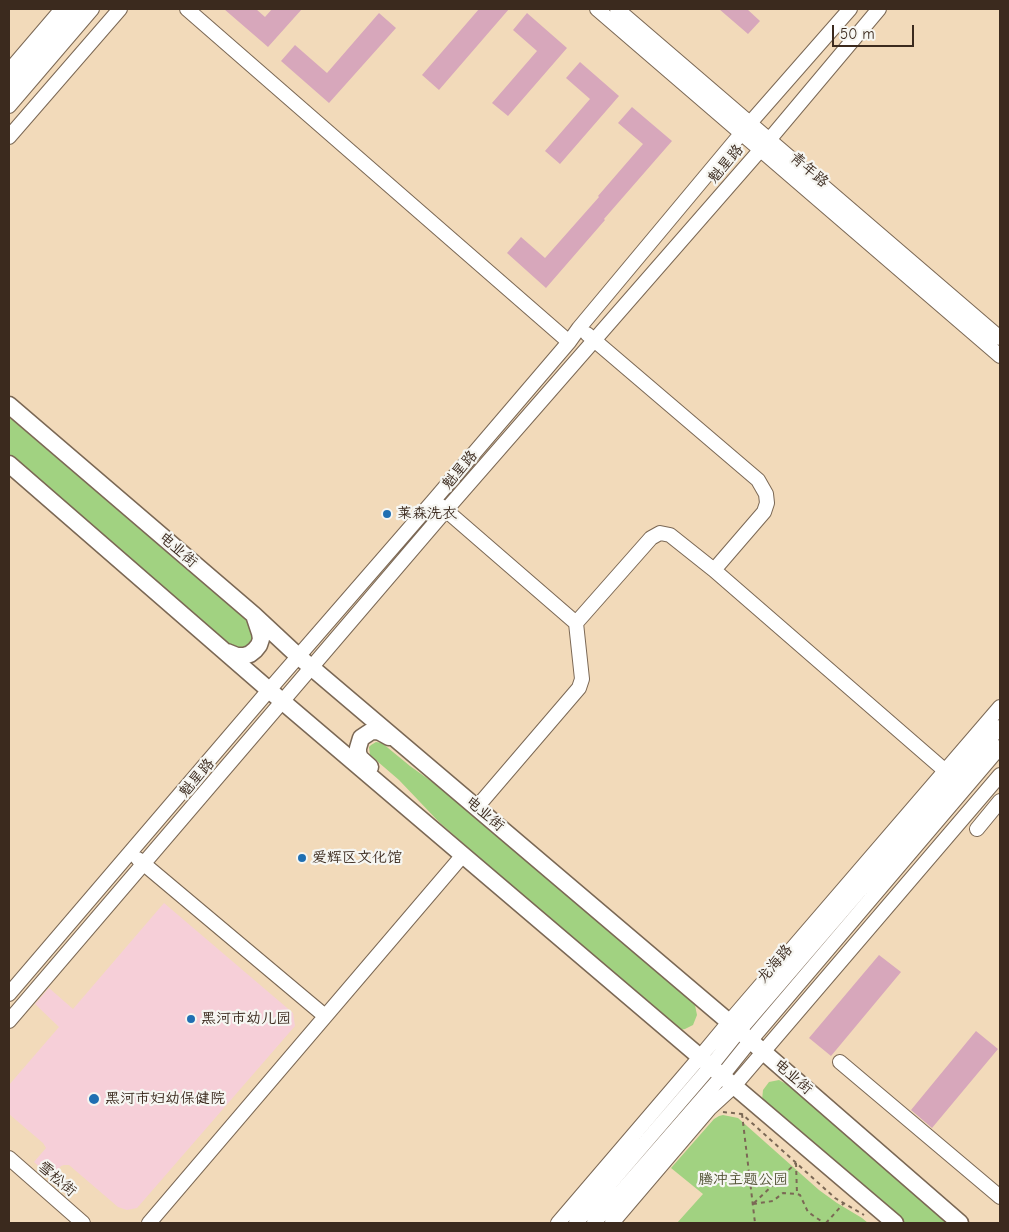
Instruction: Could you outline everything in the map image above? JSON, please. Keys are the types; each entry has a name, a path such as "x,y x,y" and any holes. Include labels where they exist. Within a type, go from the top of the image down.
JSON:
{"main road":[{"name":"电业街","path":"9,405 254,615 312,668 763,1051 960,1223"},
{"path":"9,464 283,702 895,1223"},
{"path":"221,648 237,656 244,656 255,650 259,645 260,632 254,615"},
{"path":"412,812 394,788 360,758 358,748 361,738 370,732 385,734 414,759 440,776"}],"street":[{"path":"9,71 62,9"},
{"path":"9,89 77,9"},
{"path":"9,106 92,9"},
{"path":"9,137 120,9"},
{"path":"187,9 569,342"},
{"name":"青年路","path":"597,9 746,128"},
{"name":"青年路","path":"617,9 746,128 1000,356"},
{"name":"魁星路","path":"9,994 569,342 746,128 850,9"},
{"name":"魁星路","path":"9,1021 446,510 765,145 879,9"},
{"name":"青年路","path":"765,145 1000,338"},
{"path":"579,328 758,480 766,494 767,503 764,512 714,570"},
{"path":"434,500 576,623 582,679 579,688 477,807"},
{"path":"576,623 651,538 660,534 670,535 714,570 956,779"},
{"path":"558,1223 717,1071 739,1031 956,779 1000,707"},
{"name":"龙海路","path":"594,1223 717,1071 739,1031 1000,728"},
{"name":"龙海路","path":"956,779 1000,748"},
{"path":"717,1071 763,1051 1000,775"},
{"path":"976,829 1000,801"},
{"path":"130,853 325,1016"},
{"path":"149,1223 463,855"},
{"path":"840,1062 1000,1197"},
{"path":"612,1223 710,1108 717,1071"},
{"name":"龙海路","path":"576,1223 717,1071"},
{"name":"雪松街","path":"9,1158 83,1223"}],"path":[{"path":"718,1113 742,1114 835,1198 868,1218"},
{"path":"742,1114 755,1223"},
{"path":"796,1163 797,1194"},
{"path":"753,1204 796,1163"},
{"path":"753,1204 773,1201 783,1193 797,1194 800,1195 808,1212 825,1223 844,1203"}],"shaded area":[{"path":"164,903 293,1013 295,1026 137,1208 127,1210 118,1207 69,1165 61,1166 51,1177 34,1162 46,1148 43,1143 9,1114 9,1085 59,1027 35,1004 49,988 73,1009"}],"green space":[{"path":"9,417 252,625 256,638 244,650 231,647 9,454"},
{"path":"376,742 382,743 410,766 459,801 692,1002 695,1005 697,1015 693,1025 680,1030 671,1026 439,822 399,780 370,755 369,747"},
{"path":"779,1080 788,1085 951,1223 904,1223 767,1108 762,1100 763,1090 769,1082"},
{"name":"腾冲主题公园","path":"723,1115 738,1118 819,1190 868,1223 677,1223 703,1194 671,1168 714,1119"}],"building":[{"path":"224,9 256,9 265,17 272,9 302,9 268,47"},
{"path":"479,9 509,9 439,90 422,75"},
{"path":"719,9 747,9 760,21 748,34"},
{"path":"379,13 396,28 329,103 281,61 295,45 327,73"},
{"path":"527,13 567,48 508,116 492,103 537,51 513,30"},
{"path":"580,62 619,96 560,164 545,151 590,99 566,78"},
{"path":"632,107 672,141 546,288 507,253 521,237 545,258 599,197 643,144 618,123"},
{"path":"879,955 901,972 831,1056 809,1038"},
{"path":"976,1031 998,1049 932,1128 911,1110"}],"place":[{"name":"莱森洗衣","path":"387,514"},
{"name":"爱辉区文化馆","path":"302,858"},
{"name":"黑河市幼儿园","path":"191,1019"},
{"name":"黑河市妇幼保健院","path":"94,1099"}]}
